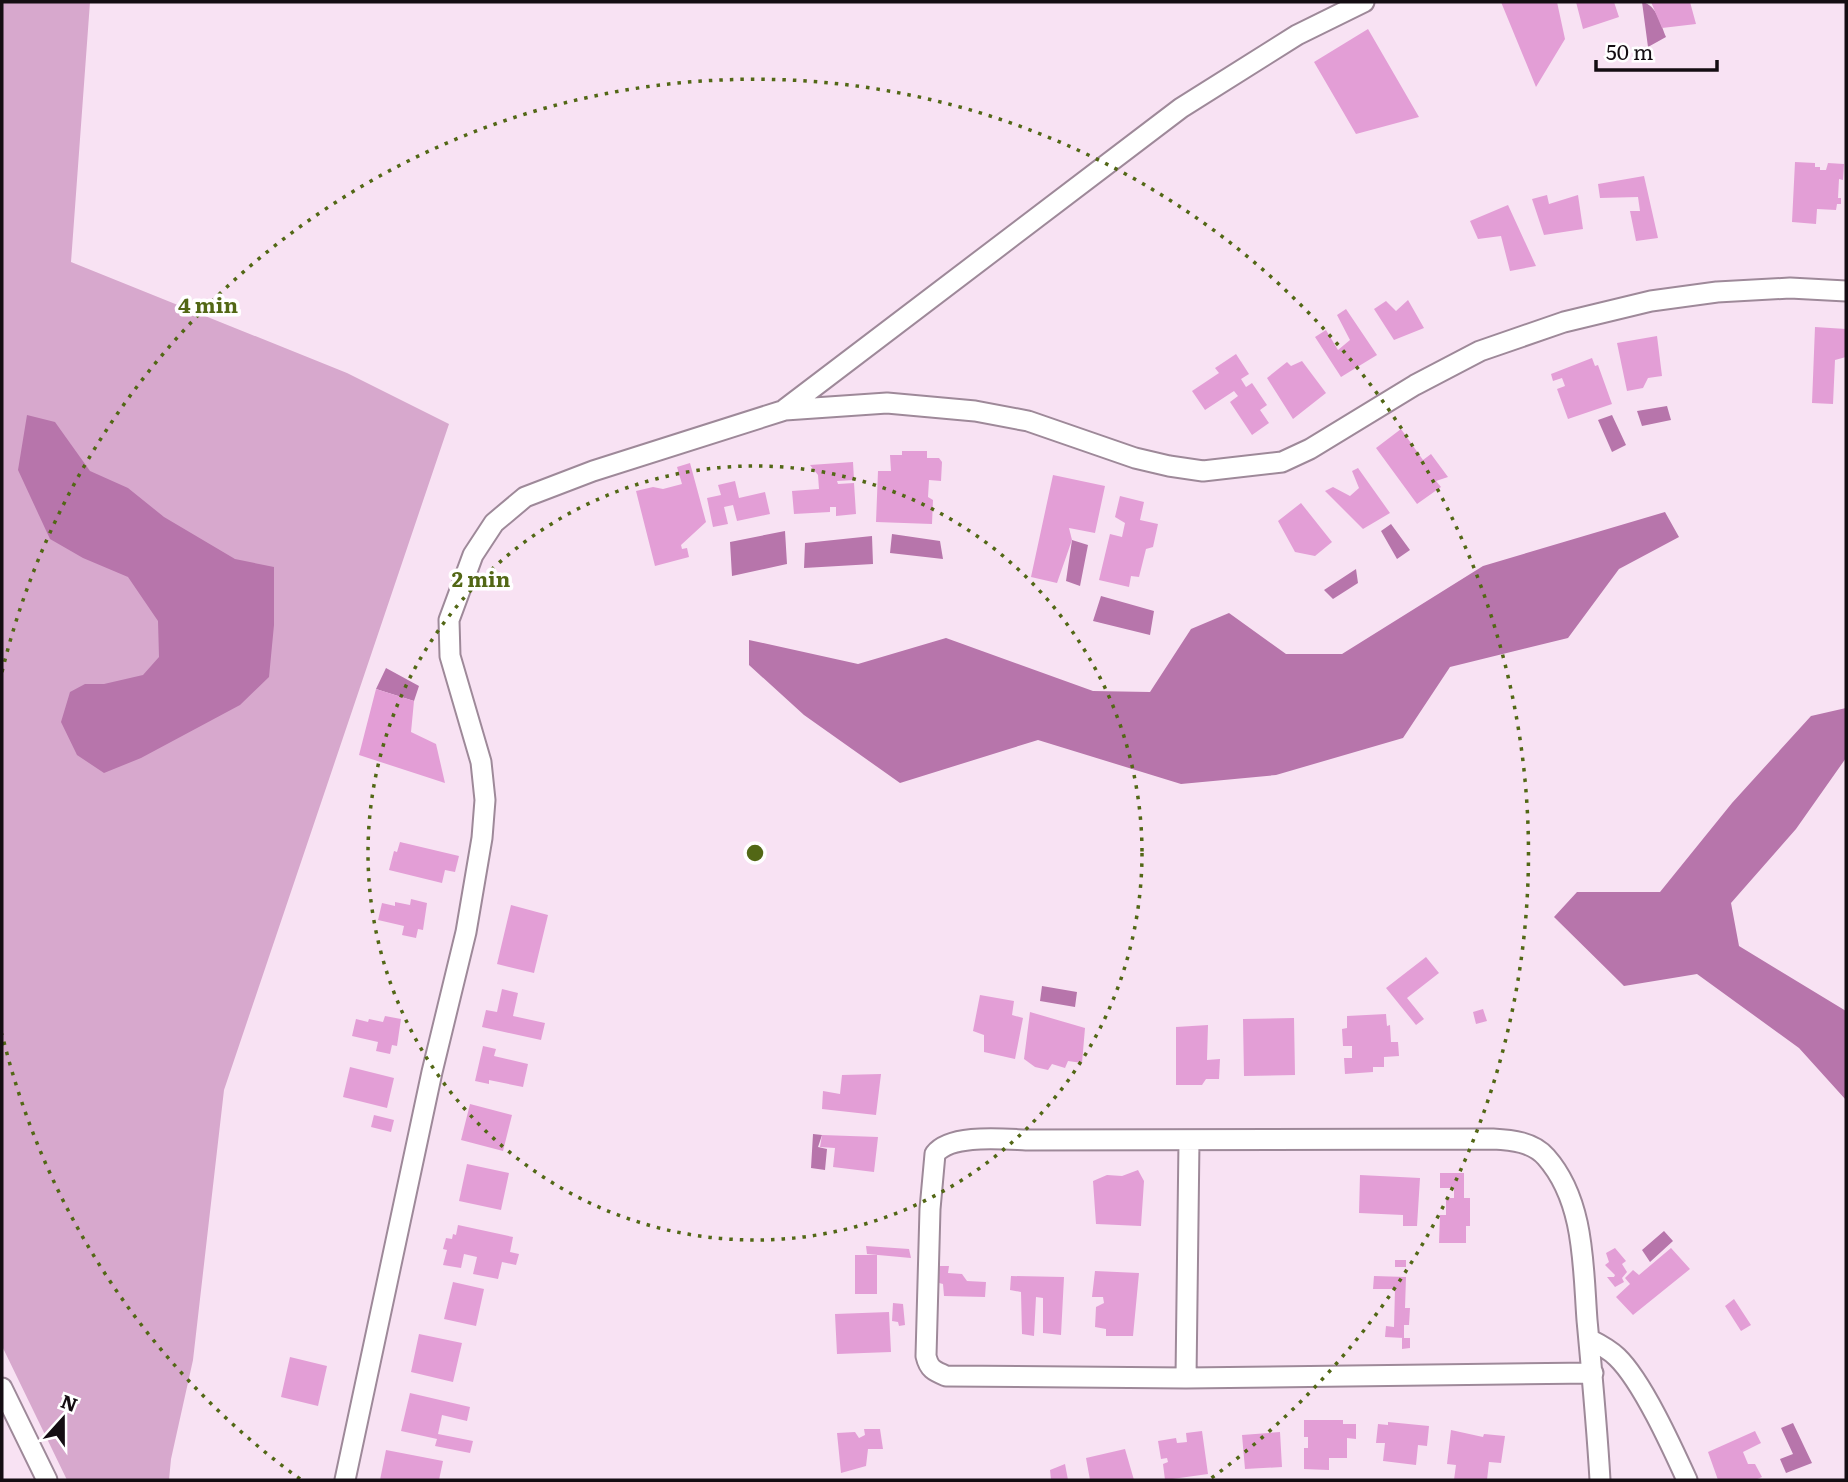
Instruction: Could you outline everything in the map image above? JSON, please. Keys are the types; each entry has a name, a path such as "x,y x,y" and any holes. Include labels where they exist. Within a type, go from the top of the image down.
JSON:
{"street":[{"path":"785,410 1181,108 1297,35 1364,2"},
{"path":"345,1480 432,1072 466,932 482,838 485,800 481,762 450,656 449,620 473,555 494,523 524,497 593,471 785,410 887,403 964,410 1028,421 1135,457 1203,471 1282,461 1310,449 1415,385 1480,351 1564,322 1651,301 1717,292 1790,288 1846,291"},
{"path":"1593,1373 1186,1378 957,1377 934,1371 928,1365 926,1356 930,1209 935,1154 939,1148 960,1141 987,1139 1493,1139 1517,1140 1534,1148 1545,1156 1556,1170 1575,1216 1581,1245 1593,1373 1600,1480"},
{"path":"1186,1378 1189,1141"},
{"path":"1589,1339 1607,1349 1625,1366 1687,1480"},
{"path":"2,1388 47,1480"}],"shaded area":[{"path":"2,2 90,2 71,262 347,373 449,424 224,1090 193,1360 171,1459 169,1480 67,1480 2,1346"},
{"path":"1642,2 1655,11 1666,37 1648,47"},
{"path":"1667,406 1671,420 1642,426 1637,411"},
{"path":"27,415 55,422 90,471 128,488 164,517 235,559 274,567 274,625 269,677 240,705 141,758 104,773 77,755 61,722 70,692 85,684 104,684 143,675 159,657 158,621 128,577 83,558 50,539 18,470"},
{"path":"1612,415 1626,445 1612,452 1598,420"},
{"path":"1665,512 1679,537 1619,569 1568,638 1450,667 1403,738 1276,775 1181,784 1038,740 900,783 804,715 749,665 749,640 858,664 946,638 1093,691 1150,692 1191,629 1229,613 1286,654 1342,654 1483,566"},
{"path":"1391,524 1410,550 1397,559 1381,531"},
{"path":"785,531 787,564 732,576 730,542"},
{"path":"892,534 940,541 943,559 890,553"},
{"path":"872,536 873,564 804,568 805,543"},
{"path":"1072,540 1088,545 1080,586 1066,581"},
{"path":"1356,569 1358,583 1333,599 1324,590"},
{"path":"1101,596 1154,611 1150,635 1093,621"},
{"path":"386,668 419,686 414,701 376,689"},
{"path":"1846,708 1846,758 1796,829 1731,903 1739,946 1846,1011 1846,1100 1799,1048 1697,974 1624,986 1554,917 1577,892 1660,892 1732,803 1811,716"},
{"path":"1042,986 1077,992 1075,1007 1040,1001"},
{"path":"813,1134 822,1135 818,1147 827,1149 825,1170 811,1168"},
{"path":"1664,1231 1673,1241 1650,1262 1642,1250"},
{"path":"1793,1423 1812,1463 1786,1473 1780,1459 1793,1454 1781,1428"}],"building":[{"path":"1501,2 1557,2 1565,39 1536,87"},
{"path":"1576,2 1614,2 1619,17 1583,29"},
{"path":"1651,2 1690,2 1696,24 1662,28"},
{"path":"1368,29 1419,117 1356,134 1314,62"},
{"path":"1795,162 1815,163 1815,167 1820,167 1820,170 1826,170 1828,163 1844,164 1843,180 1839,179 1838,198 1841,198 1841,204 1837,204 1836,210 1817,209 1816,224 1792,222"},
{"path":"1644,176 1658,238 1636,241 1630,211 1640,211 1638,197 1600,198 1598,184"},
{"path":"1547,195 1549,204 1578,195 1583,229 1544,235 1532,199"},
{"path":"1508,205 1536,266 1510,271 1501,236 1478,239 1470,221"},
{"path":"1408,300 1424,328 1394,340 1374,309 1386,301 1396,311"},
{"path":"1346,309 1377,355 1341,377 1315,337 1326,330 1338,350 1350,340 1337,315"},
{"path":"1815,327 1846,329 1846,357 1835,360 1833,404 1812,403"},
{"path":"1657,336 1662,376 1648,378 1643,388 1627,391 1617,343"},
{"path":"1236,354 1249,374 1241,379 1246,387 1252,383 1267,405 1260,410 1269,423 1252,435 1230,402 1238,396 1234,391 1205,410 1192,391 1219,373 1215,368"},
{"path":"1592,358 1595,366 1598,365 1612,404 1568,419 1557,389 1565,386 1562,378 1553,381 1551,374"},
{"path":"1302,361 1326,393 1293,419 1267,378 1287,362 1291,366"},
{"path":"1401,429 1423,460 1431,454 1448,477 1436,481 1441,487 1417,504 1376,448"},
{"path":"902,451 927,451 927,458 939,458 942,462 941,481 929,480 928,497 933,500 932,524 876,522 878,471 891,471 890,455 902,455"},
{"path":"853,462 854,480 837,481 838,484 854,483 856,514 836,516 836,507 830,507 830,512 794,514 792,491 819,489 818,475 810,465"},
{"path":"690,463 706,522 681,545 682,549 687,548 689,557 655,566 636,491 682,484 677,467"},
{"path":"1358,468 1390,513 1363,529 1325,491 1333,487 1350,496 1359,488 1352,471"},
{"path":"1053,475 1105,486 1095,533 1069,528 1072,540 1057,583 1031,577"},
{"path":"735,481 739,498 765,492 770,514 737,521 733,505 724,507 728,524 713,527 707,498 721,495 718,485"},
{"path":"1120,496 1144,502 1140,520 1158,524 1153,547 1146,549 1139,577 1131,576 1129,587 1099,580 1110,534 1122,537 1125,523 1115,517"},
{"path":"1301,503 1332,542 1315,556 1295,552 1278,521"},
{"path":"376,689 414,701 411,732 436,744 445,783 359,755"},
{"path":"400,842 459,856 455,872 445,870 442,883 389,870 394,851 397,852"},
{"path":"411,899 427,903 423,930 418,929 416,938 402,935 404,926 378,920 382,903 410,905"},
{"path":"511,905 548,915 534,973 497,964"},
{"path":"1426,957 1439,973 1407,998 1424,1019 1416,1025 1386,988"},
{"path":"502,989 518,993 513,1016 545,1023 541,1040 482,1027 486,1010 497,1012"},
{"path":"980,995 1014,1001 1012,1015 1023,1018 1015,1059 984,1052 984,1035 973,1031"},
{"path":"1483,1009 1487,1021 1476,1024 1473,1012"},
{"path":"1030,1012 1085,1028 1082,1063 1068,1061 1065,1068 1052,1064 1048,1070 1035,1067 1024,1059"},
{"path":"1386,1014 1391,1042 1398,1042 1399,1056 1384,1057 1384,1067 1373,1067 1373,1072 1345,1074 1344,1058 1352,1058 1352,1046 1343,1046 1342,1029 1347,1028 1347,1016"},
{"path":"385,1016 401,1019 397,1046 392,1045 390,1054 376,1051 378,1042 352,1036 356,1019 383,1022"},
{"path":"1294,1018 1295,1075 1244,1076 1243,1019"},
{"path":"1208,1025 1207,1060 1220,1059 1219,1079 1206,1079 1202,1085 1176,1085 1176,1027"},
{"path":"483,1046 496,1049 494,1056 528,1064 523,1087 489,1080 489,1084 475,1081"},
{"path":"350,1067 394,1078 387,1108 343,1097"},
{"path":"881,1074 876,1115 822,1109 823,1091 840,1094 842,1075"},
{"path":"470,1104 512,1115 503,1151 461,1140"},
{"path":"374,1115 394,1120 391,1132 371,1127"},
{"path":"822,1135 878,1137 874,1172 833,1167 835,1148 820,1147"},
{"path":"467,1164 509,1173 501,1210 459,1201"},
{"path":"1138,1170 1144,1181 1141,1226 1096,1224 1093,1181 1107,1175 1122,1176"},
{"path":"1440,1173 1464,1173 1464,1198 1470,1198 1470,1226 1466,1226 1466,1243 1439,1243 1440,1215 1446,1215 1446,1198 1454,1198 1454,1188 1440,1188"},
{"path":"1360,1175 1420,1178 1417,1226 1403,1226 1403,1215 1359,1213"},
{"path":"458,1225 513,1237 510,1252 519,1254 516,1265 502,1262 498,1279 473,1274 477,1257 464,1254 461,1268 443,1265 447,1250 443,1249 446,1238 452,1239 453,1234 456,1235"},
{"path":"866,1246 909,1249 911,1258 867,1254"},
{"path":"1615,1248 1626,1261 1622,1264 1627,1272 1622,1278 1624,1282 1615,1287 1607,1277 1615,1275 1605,1265 1609,1262 1606,1253"},
{"path":"1671,1248 1690,1269 1633,1315 1616,1297 1630,1284 1625,1278 1633,1270 1639,1275"},
{"path":"855,1255 877,1255 877,1294 855,1294"},
{"path":"1395,1260 1406,1260 1406,1267 1395,1267"},
{"path":"936,1266 949,1266 948,1273 962,1274 967,1281 986,1282 985,1297 944,1296 943,1284 935,1282"},
{"path":"1095,1271 1139,1273 1133,1336 1106,1336 1106,1329 1095,1327 1096,1307 1104,1303 1103,1297 1092,1297"},
{"path":"1011,1276 1064,1277 1061,1335 1043,1333 1043,1298 1036,1297 1034,1336 1022,1334 1021,1292 1010,1290"},
{"path":"1374,1276 1406,1277 1405,1308 1410,1308 1409,1325 1404,1325 1404,1338 1385,1337 1386,1326 1394,1327 1395,1289 1373,1289"},
{"path":"453,1282 484,1289 476,1326 444,1319"},
{"path":"1734,1299 1751,1325 1741,1331 1725,1306"},
{"path":"893,1303 903,1304 905,1325 899,1326 898,1322 892,1321"},
{"path":"889,1312 891,1352 837,1354 835,1314"},
{"path":"419,1334 462,1343 453,1382 411,1372"},
{"path":"1402,1338 1410,1338 1410,1348 1402,1349"},
{"path":"290,1357 327,1366 318,1406 281,1397"},
{"path":"410,1393 470,1407 467,1421 442,1415 438,1434 473,1441 470,1453 435,1446 437,1439 401,1431"},
{"path":"1304,1420 1343,1420 1343,1424 1356,1424 1356,1439 1347,1438 1347,1458 1329,1458 1329,1470 1304,1469 1304,1448 1308,1448 1308,1437 1304,1437"},
{"path":"1388,1422 1429,1426 1427,1446 1418,1445 1416,1465 1383,1461 1385,1443 1376,1443 1378,1424 1388,1425"},
{"path":"864,1429 880,1429 883,1449 868,1449 866,1466 841,1473 837,1433 855,1432 859,1438 865,1435"},
{"path":"1451,1430 1483,1437 1484,1434 1505,1436 1501,1463 1489,1462 1487,1480 1454,1480 1456,1465 1447,1464"},
{"path":"1202,1431 1208,1474 1165,1480 1163,1464 1168,1462 1167,1458 1161,1459 1158,1441 1176,1438 1177,1443 1187,1442 1186,1433"},
{"path":"1755,1431 1761,1443 1743,1452 1748,1464 1755,1464 1762,1477 1755,1480 1718,1480 1708,1452"},
{"path":"1280,1432 1282,1467 1245,1469 1242,1435"},
{"path":"1125,1449 1134,1480 1090,1480 1086,1458"},
{"path":"386,1450 443,1461 439,1480 380,1480"},
{"path":"1065,1464 1068,1480 1051,1480 1050,1470"}]}
